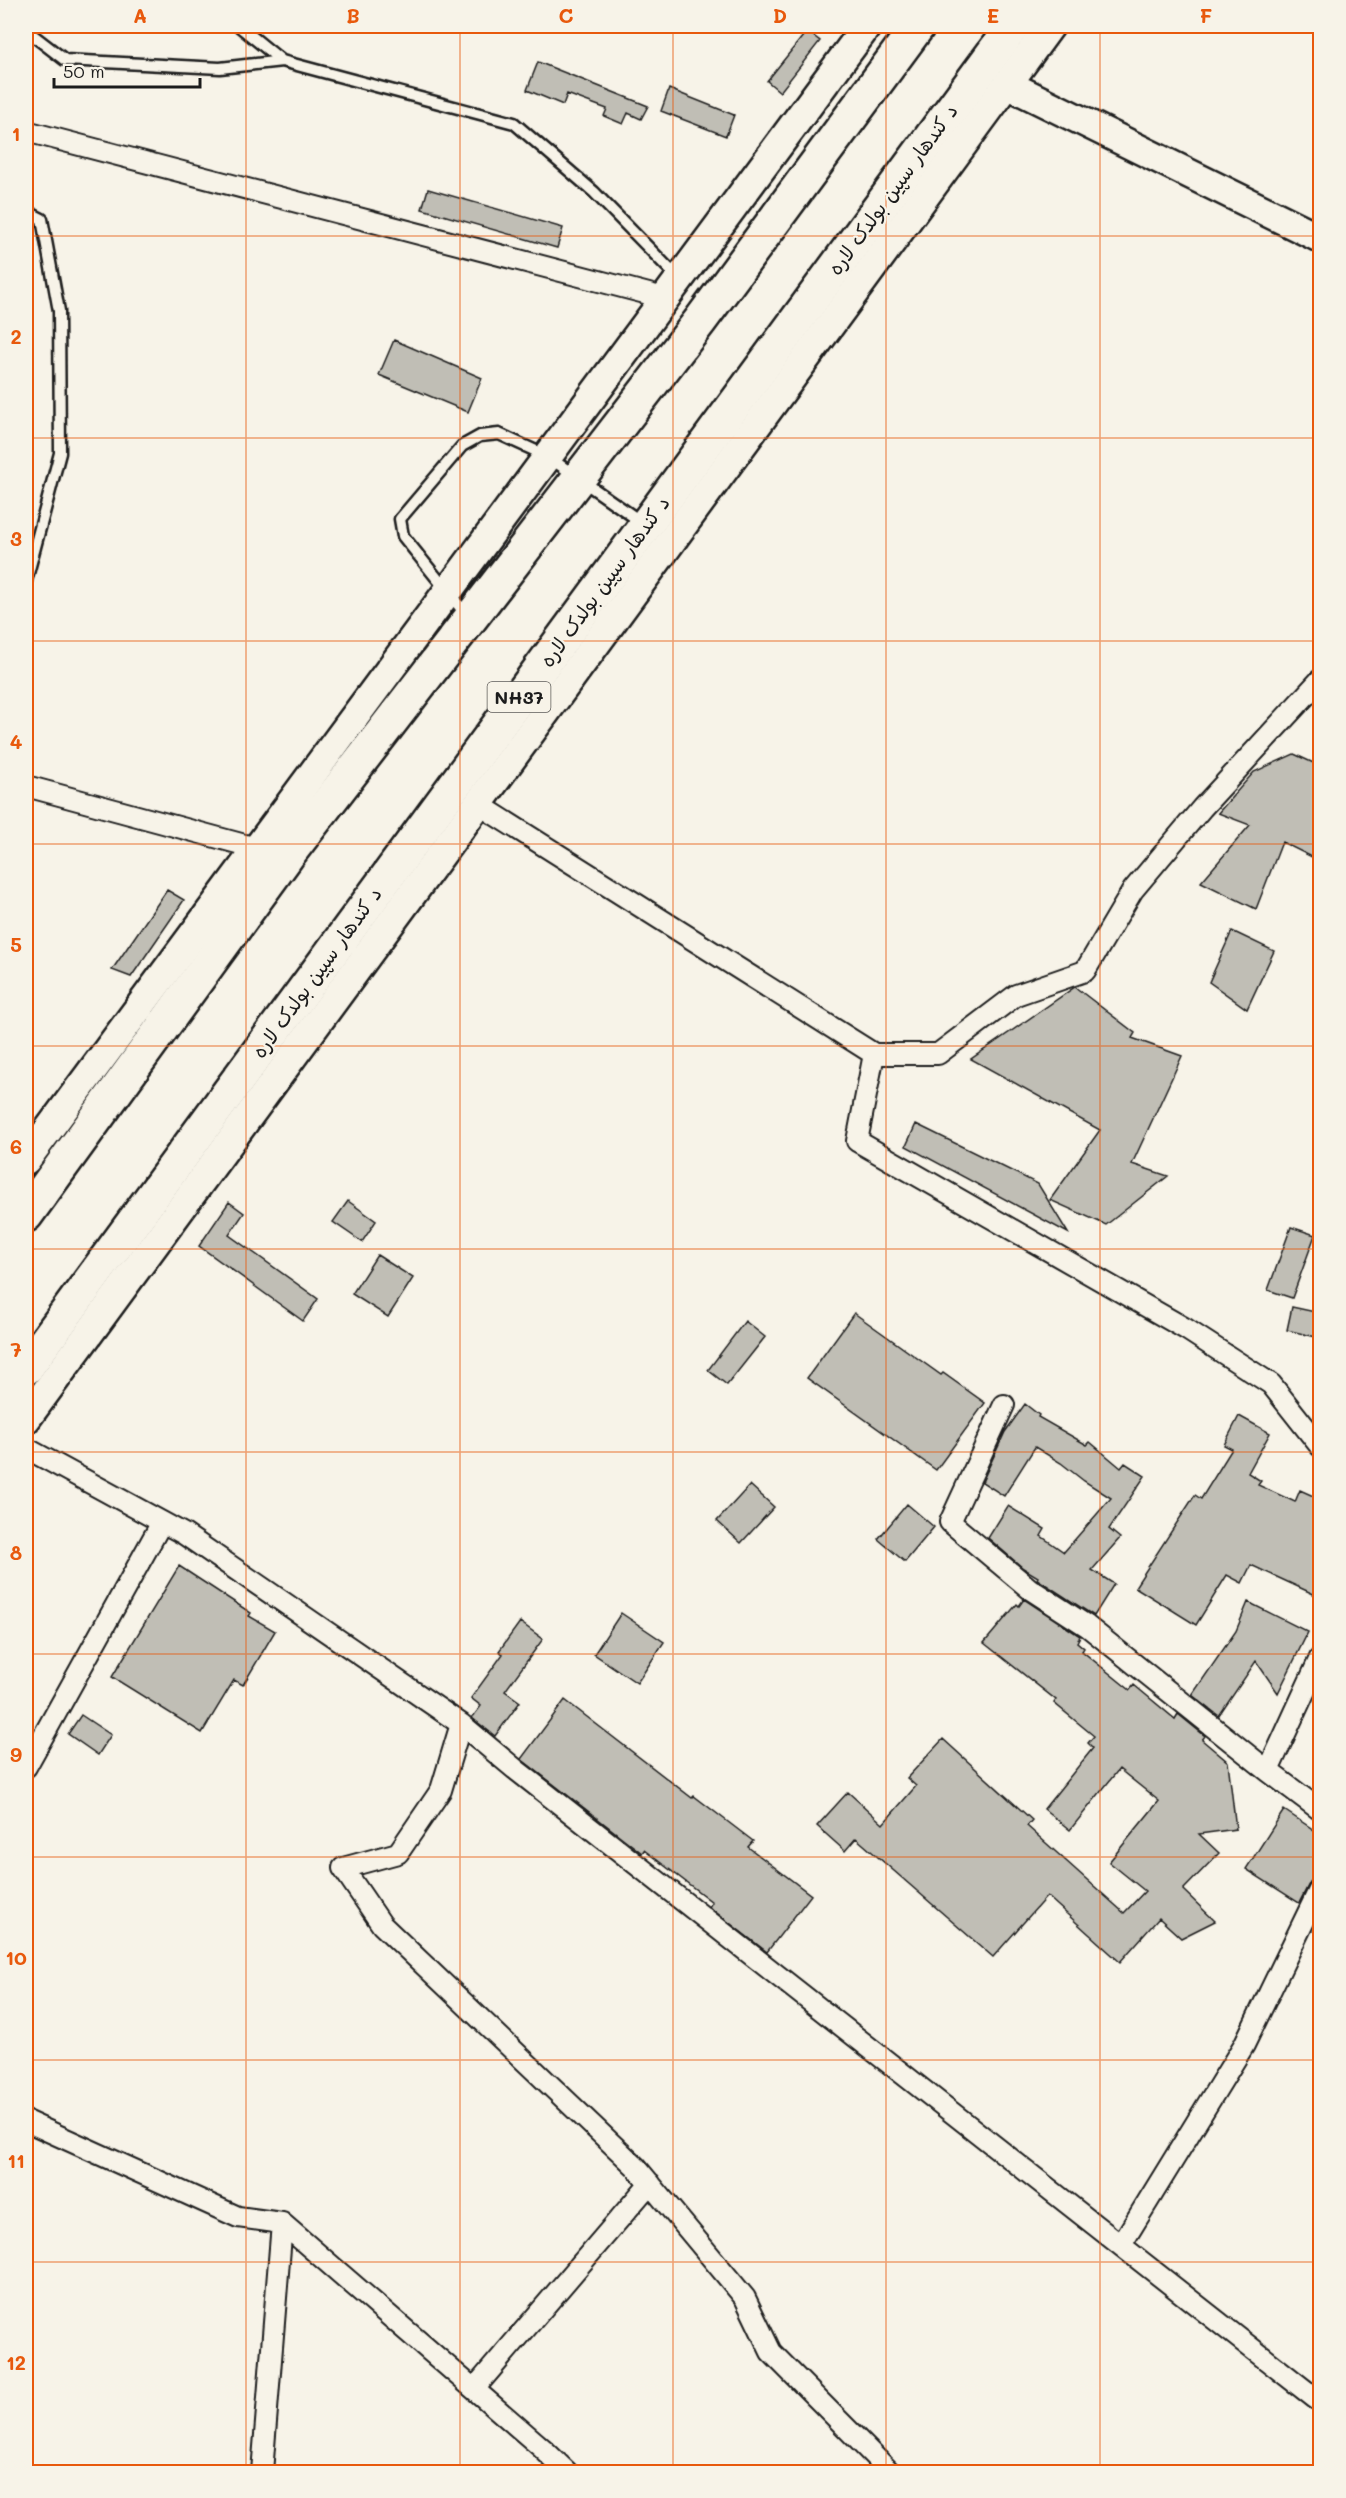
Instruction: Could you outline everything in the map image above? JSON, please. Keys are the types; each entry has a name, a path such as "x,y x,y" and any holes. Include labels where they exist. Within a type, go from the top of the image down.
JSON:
{"highway":[{"path":"26,1215 287,856 699,321 918,26"},
{"name":"د کندهار سپین بولدک لاره","path":"26,1368 657,534 1013,26"}],"street":[{"path":"26,1160 867,26"},
{"path":"26,1419 478,804 657,534 1050,26"},
{"path":"1007,84 1320,238"},
{"path":"26,131 672,289"},
{"path":"478,804 874,1054 938,1054 1016,994 1084,971 1133,890 1202,808 1320,680"},
{"path":"26,786 256,848"},
{"path":"874,1054 857,1141 1186,1329 1261,1378 1270,1384 1320,1446"},
{"path":"1004,1405 950,1522 1030,1589 1087,1626 1268,1772 1320,1810"},
{"path":"26,1448 184,1534 461,1724 515,1769 1320,2402"},
{"path":"26,1767 162,1522"},
{"path":"1268,1772 1320,1658"},
{"path":"461,1724 441,1790 398,1853 343,1868 382,1925 636,2167 745,2298 771,2352 890,2472"},
{"path":"1121,2245 1244,2045 1320,1888"},
{"path":"26,2121 238,2217 282,2223 567,2472"},
{"path":"474,2389 650,2183"},
{"path":"262,2472 282,2223"}],"lane":[{"path":"239,26 282,61"},
{"path":"26,30 65,60 220,68 282,61 514,123 594,192 672,289"},
{"path":"26,211 42,219 59,311 60,453 26,581"},
{"path":"470,619 403,536 400,519 462,446 480,436 499,434 547,456 657,534"}],"building":[{"path":"807,31 820,41 780,92 767,81"},
{"path":"538,62 648,106 641,119 628,113 623,124 604,116 607,109 567,94 563,105 527,90"},
{"path":"669,89 734,115 726,136 661,111"},
{"path":"428,189 563,228 557,248 422,209"},
{"path":"394,340 482,378 468,412 379,375"},
{"path":"1294,754 1320,766 1320,861 1282,842 1256,909 1201,882 1250,825 1218,813 1254,772"},
{"path":"167,890 184,900 131,977 112,970"},
{"path":"1232,931 1274,951 1247,1009 1209,982"},
{"path":"1075,987 1135,1033 1132,1038 1182,1056 1132,1164 1168,1176 1106,1225 1050,1200 1100,1130 971,1059"},
{"path":"916,1124 1038,1184 1068,1233 906,1146"},
{"path":"348,1201 376,1221 362,1242 333,1222"},
{"path":"229,1202 244,1213 229,1235 318,1299 303,1321 199,1246"},
{"path":"1291,1227 1315,1235 1292,1298 1268,1290"},
{"path":"377,1255 413,1278 388,1317 352,1294"},
{"path":"1292,1307 1320,1313 1320,1338 1287,1330"},
{"path":"854,1313 941,1375 943,1373 985,1403 936,1470 807,1378"},
{"path":"745,1321 765,1337 727,1385 708,1370"},
{"path":"1025,1404 1039,1415 1038,1417 1087,1445 1090,1442 1121,1468 1125,1463 1145,1476 1109,1529 1120,1538 1092,1570 1114,1584 1094,1616 1037,1579 1038,1577 1023,1568 988,1538 1008,1506 1045,1529 1041,1536 1064,1552 1111,1498 1035,1447 1004,1496 982,1482 1005,1432"},
{"path":"1239,1416 1270,1433 1248,1473 1261,1481 1258,1485 1295,1502 1300,1490 1320,1499 1320,1597 1251,1565 1242,1583 1227,1575 1196,1625 1135,1587 1195,1495 1201,1499 1232,1449 1224,1445"},
{"path":"750,1485 774,1507 741,1543 717,1521"},
{"path":"907,1504 934,1527 905,1562 878,1539"},
{"path":"179,1566 251,1613 249,1616 275,1631 243,1685 234,1680 202,1733 112,1677"},
{"path":"1024,1599 1080,1636 1077,1642 1084,1648 1082,1651 1130,1690 1134,1685 1175,1719 1178,1714 1205,1736 1202,1740 1228,1762 1236,1829 1199,1834 1219,1853 1183,1890 1215,1921 1181,1938 1159,1918 1120,1962 1047,1896 993,1957 856,1838 845,1851 817,1826 848,1792 883,1824 916,1786 907,1778 943,1739 1032,1820 1027,1826 1124,1913 1145,1891 1109,1862 1159,1801 1119,1769 1070,1830 1044,1809 1093,1748 1088,1743 1094,1736 1054,1703 1056,1700 984,1643 1017,1604 1019,1606"},
{"path":"1248,1602 1308,1632 1278,1693 1256,1661 1219,1716 1192,1695 1236,1631"},
{"path":"621,1613 664,1642 637,1683 594,1654"},
{"path":"520,1622 543,1639 505,1691 520,1702 495,1736 472,1718 481,1706 471,1698 503,1654 499,1651"},
{"path":"565,1700 692,1798 694,1796 753,1841 748,1847 811,1895 767,1952 709,1907 712,1902 644,1850 642,1853 521,1759"},
{"path":"81,1715 111,1735 98,1755 68,1734"},
{"path":"1284,1810 1320,1834 1320,1876 1310,1882 1299,1903 1246,1869"}]}
